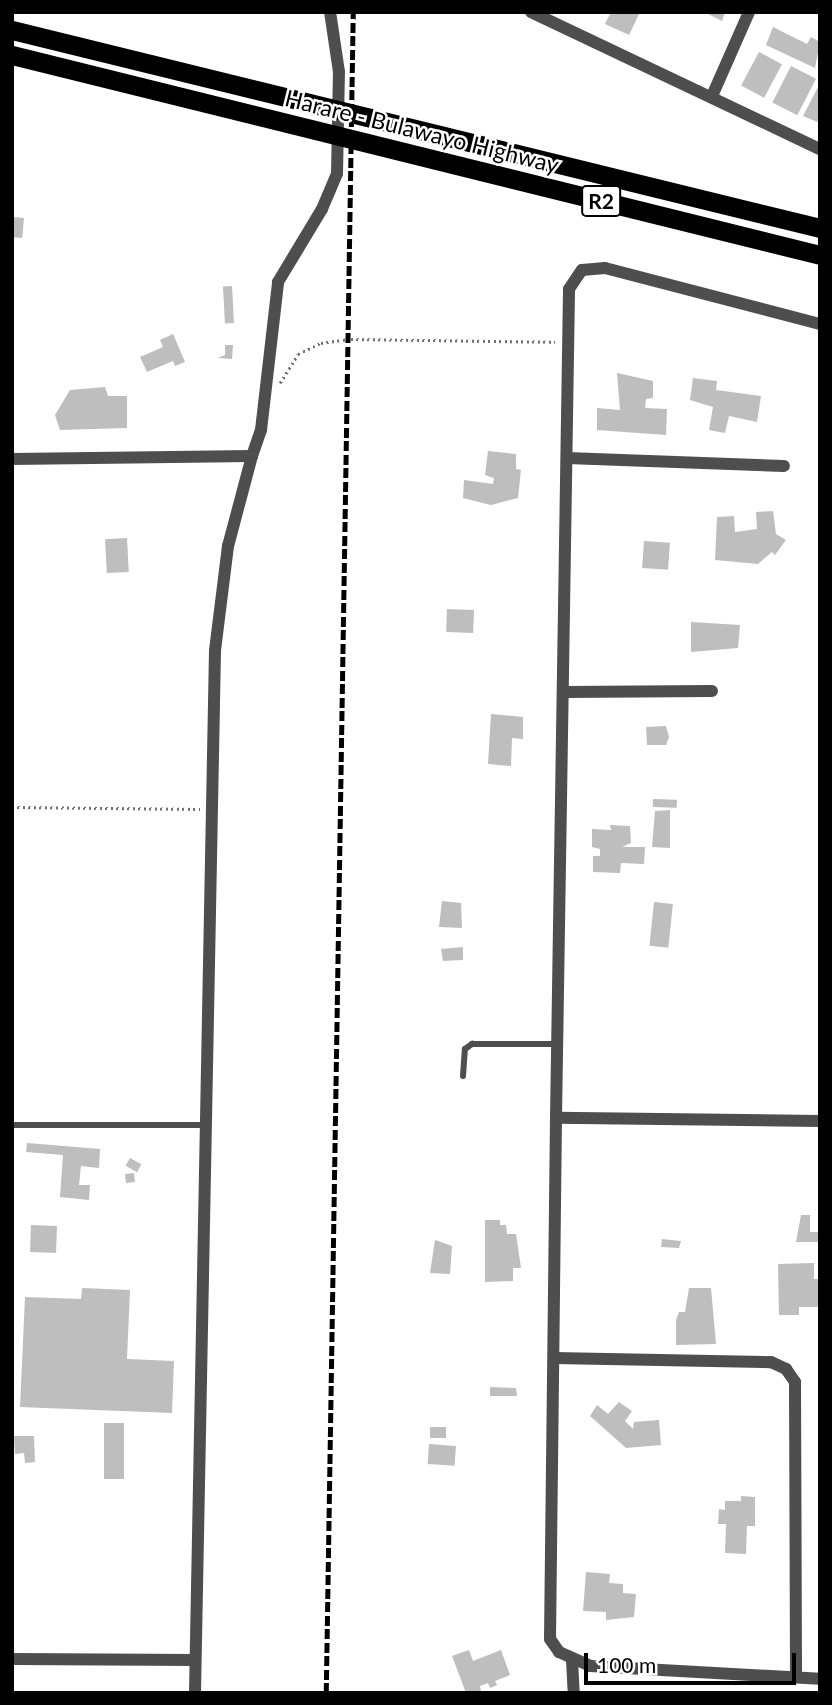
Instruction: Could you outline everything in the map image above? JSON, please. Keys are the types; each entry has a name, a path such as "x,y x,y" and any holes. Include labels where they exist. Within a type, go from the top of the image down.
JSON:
{"highway":[{"name":"Harare - Bulawayo Highway","path":"12,30 820,228"},
{"name":"Harare - Bulawayo Highway","path":"12,55 820,255"}],"street":[{"path":"195,1693 209,1125 215,651 228,547 252,456 263,401 278,282 322,208 337,174 339,72 330,12"},
{"path":"531,12 820,149"},
{"path":"712,96 749,12"},
{"path":"820,324 621,271 588,268 579,272 569,289 550,1639 572,1661 590,1666 820,1679"},
{"path":"12,459 252,456"},
{"path":"567,458 783,466"},
{"path":"565,692 712,691"},
{"path":"556,1118 820,1121"},
{"path":"554,1358 771,1362 786,1368 795,1382 796,1678"},
{"path":"12,1659 195,1660"},
{"path":"572,1661 575,1693"}],"lane":[{"path":"463,1076 465,1049 472,1044 557,1044"},
{"path":"12,1125 209,1125"}],"path":[{"path":"263,401 298,354 321,343 351,339 541,345 568,339"},
{"path":"12,807 214,810"}],"building":[{"path":"611,12 640,12 629,35 605,24"},
{"path":"704,12 725,12 722,21"},
{"path":"773,27 807,44 811,37 820,42 815,68 766,45"},
{"path":"759,52 782,64 764,98 741,86"},
{"path":"791,66 816,79 797,115 772,103"},
{"path":"820,83 820,123 803,116"},
{"path":"12,217 24,218 22,238 12,237"},
{"path":"223,286 232,286 234,323 225,323"},
{"path":"173,334 185,362 175,366 173,361 147,372 140,357 163,347 160,340"},
{"path":"225,345 233,345 232,359 218,358 225,355"},
{"path":"617,373 653,381 653,398 646,399 645,408 667,409 666,435 597,430 597,408 620,410"},
{"path":"693,378 717,381 716,390 761,396 757,422 729,416 725,433 709,430 713,407 690,400"},
{"path":"105,387 108,396 127,396 127,428 60,430 55,415 70,390"},
{"path":"488,451 516,454 516,469 521,470 518,498 491,505 463,498 464,480 493,484 494,478 485,475"},
{"path":"773,511 776,534 786,540 775,555 772,552 758,564 715,560 717,517 734,516 735,532 757,529 756,512"},
{"path":"127,538 129,572 107,573 105,539"},
{"path":"644,541 670,543 668,570 642,568"},
{"path":"447,609 474,610 473,633 446,632"},
{"path":"691,622 740,625 738,648 691,652"},
{"path":"491,714 523,717 523,739 512,738 511,766 488,764"},
{"path":"666,726 669,737 666,745 647,745 646,727"},
{"path":"653,799 677,800 677,808 653,807"},
{"path":"670,810 670,848 652,847 655,811"},
{"path":"610,825 630,826 631,843 622,847 645,847 644,864 621,863 620,873 593,872 593,856 600,856 600,849 592,847 592,829 611,830"},
{"path":"442,901 461,903 462,928 439,927"},
{"path":"654,902 673,904 668,948 649,946"},
{"path":"463,947 463,960 443,961 441,949"},
{"path":"27,1143 100,1149 99,1168 81,1166 79,1185 90,1185 89,1200 60,1197 63,1155 26,1152"},
{"path":"130,1158 141,1164 137,1172 126,1166"},
{"path":"134,1173 135,1182 126,1183 125,1174"},
{"path":"801,1215 810,1215 810,1232 820,1232 820,1242 796,1242"},
{"path":"485,1220 500,1220 500,1225 506,1225 507,1234 516,1234 521,1268 513,1268 513,1281 485,1282"},
{"path":"31,1225 57,1226 56,1253 30,1252"},
{"path":"662,1239 681,1241 679,1248 661,1247"},
{"path":"435,1240 452,1246 450,1274 430,1273"},
{"path":"814,1263 814,1279 819,1279 820,1307 799,1307 799,1315 779,1315 778,1264"},
{"path":"82,1288 130,1290 127,1359 174,1361 172,1413 20,1407 25,1297 81,1299"},
{"path":"689,1288 711,1288 716,1344 676,1345 676,1320 679,1312 685,1312"},
{"path":"490,1387 516,1388 517,1396 490,1396"},
{"path":"619,1402 632,1411 625,1421 633,1429 634,1422 659,1420 661,1445 626,1448 590,1416 597,1405 608,1414"},
{"path":"104,1423 124,1423 124,1479 104,1479"},
{"path":"430,1427 446,1427 446,1438 430,1438"},
{"path":"14,1436 34,1436 35,1462 25,1463 24,1453 15,1454"},
{"path":"429,1444 456,1446 455,1466 428,1464"},
{"path":"741,1496 755,1497 755,1526 747,1526 746,1554 725,1553 726,1524 718,1524 719,1509 725,1510 725,1501 741,1501"},
{"path":"586,1572 610,1574 609,1583 623,1584 623,1593 636,1594 634,1617 606,1620 606,1612 583,1611"},
{"path":"469,1650 473,1661 501,1650 510,1675 495,1681 497,1685 490,1688 488,1683 480,1686 481,1691 466,1693 452,1656"}],"railway":[{"path":"326,1693 353,12"}]}
